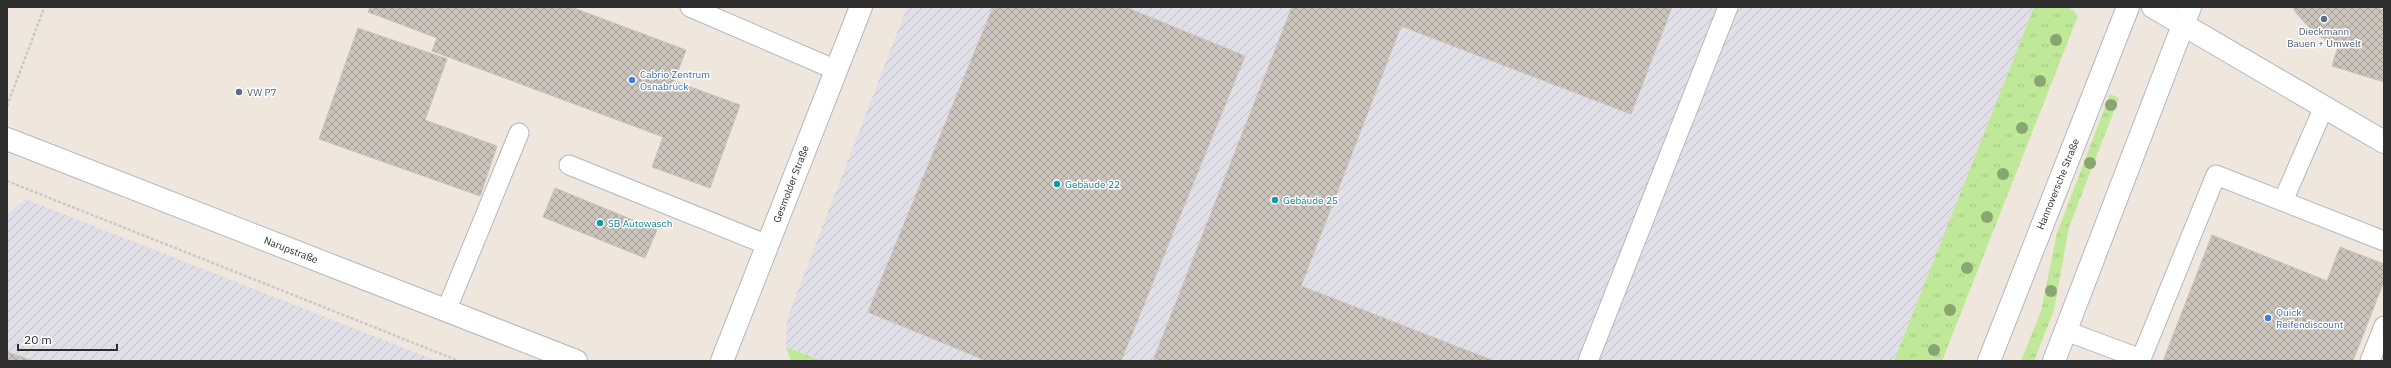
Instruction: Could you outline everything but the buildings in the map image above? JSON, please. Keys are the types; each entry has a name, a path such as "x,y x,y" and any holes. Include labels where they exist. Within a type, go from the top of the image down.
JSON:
{"street":[{"name":"Gesmolder Straße","path":"722,361 861,7"},
{"name":"Hannoversche Straße","path":"1989,361 2128,7"},
{"path":"2152,7 2186,16 2324,107 2384,142"},
{"path":"2054,361 2186,16"},
{"name":"Narupstraße","path":"7,139 576,361"}],"lane":[{"path":"690,7 836,70"},
{"path":"1588,361 1728,7"},
{"path":"2282,201 2324,107"},
{"path":"446,310 519,133"},
{"path":"569,165 768,245"},
{"path":"2066,331 2141,360 2216,175 2384,241"},
{"path":"2370,361 2384,326"}],"path":[{"path":"7,106 44,8"},
{"path":"7,181 459,361"}],"shaded area":[{"path":"907,7 2034,7 1894,361 822,361 786,347 787,319"},
{"path":"25,199 437,361 7,361 7,215"}],"green space":[{"path":"2034,7 2069,7 2078,16 1942,361 1894,361"},
{"path":"2110,94 2119,98 2069,227 2054,310 2034,361 2021,361 2041,311 2057,233"},
{"path":"786,347 822,361 791,361"}],"place":[{"name":"Dieckmann Bauen + Umwelt","path":"2324,19"},
{"name":"Cabrio Zentrum Osnabrück","path":"632,80"},
{"name":"VW P7","path":"239,92"},
{"name":"Gebäude 22","path":"1057,184"},
{"name":"Gebäude 25","path":"1275,200"},
{"name":"SB Autowasch","path":"600,223"},
{"name":"Quick Reifendiscount","path":"2268,318"}]}
